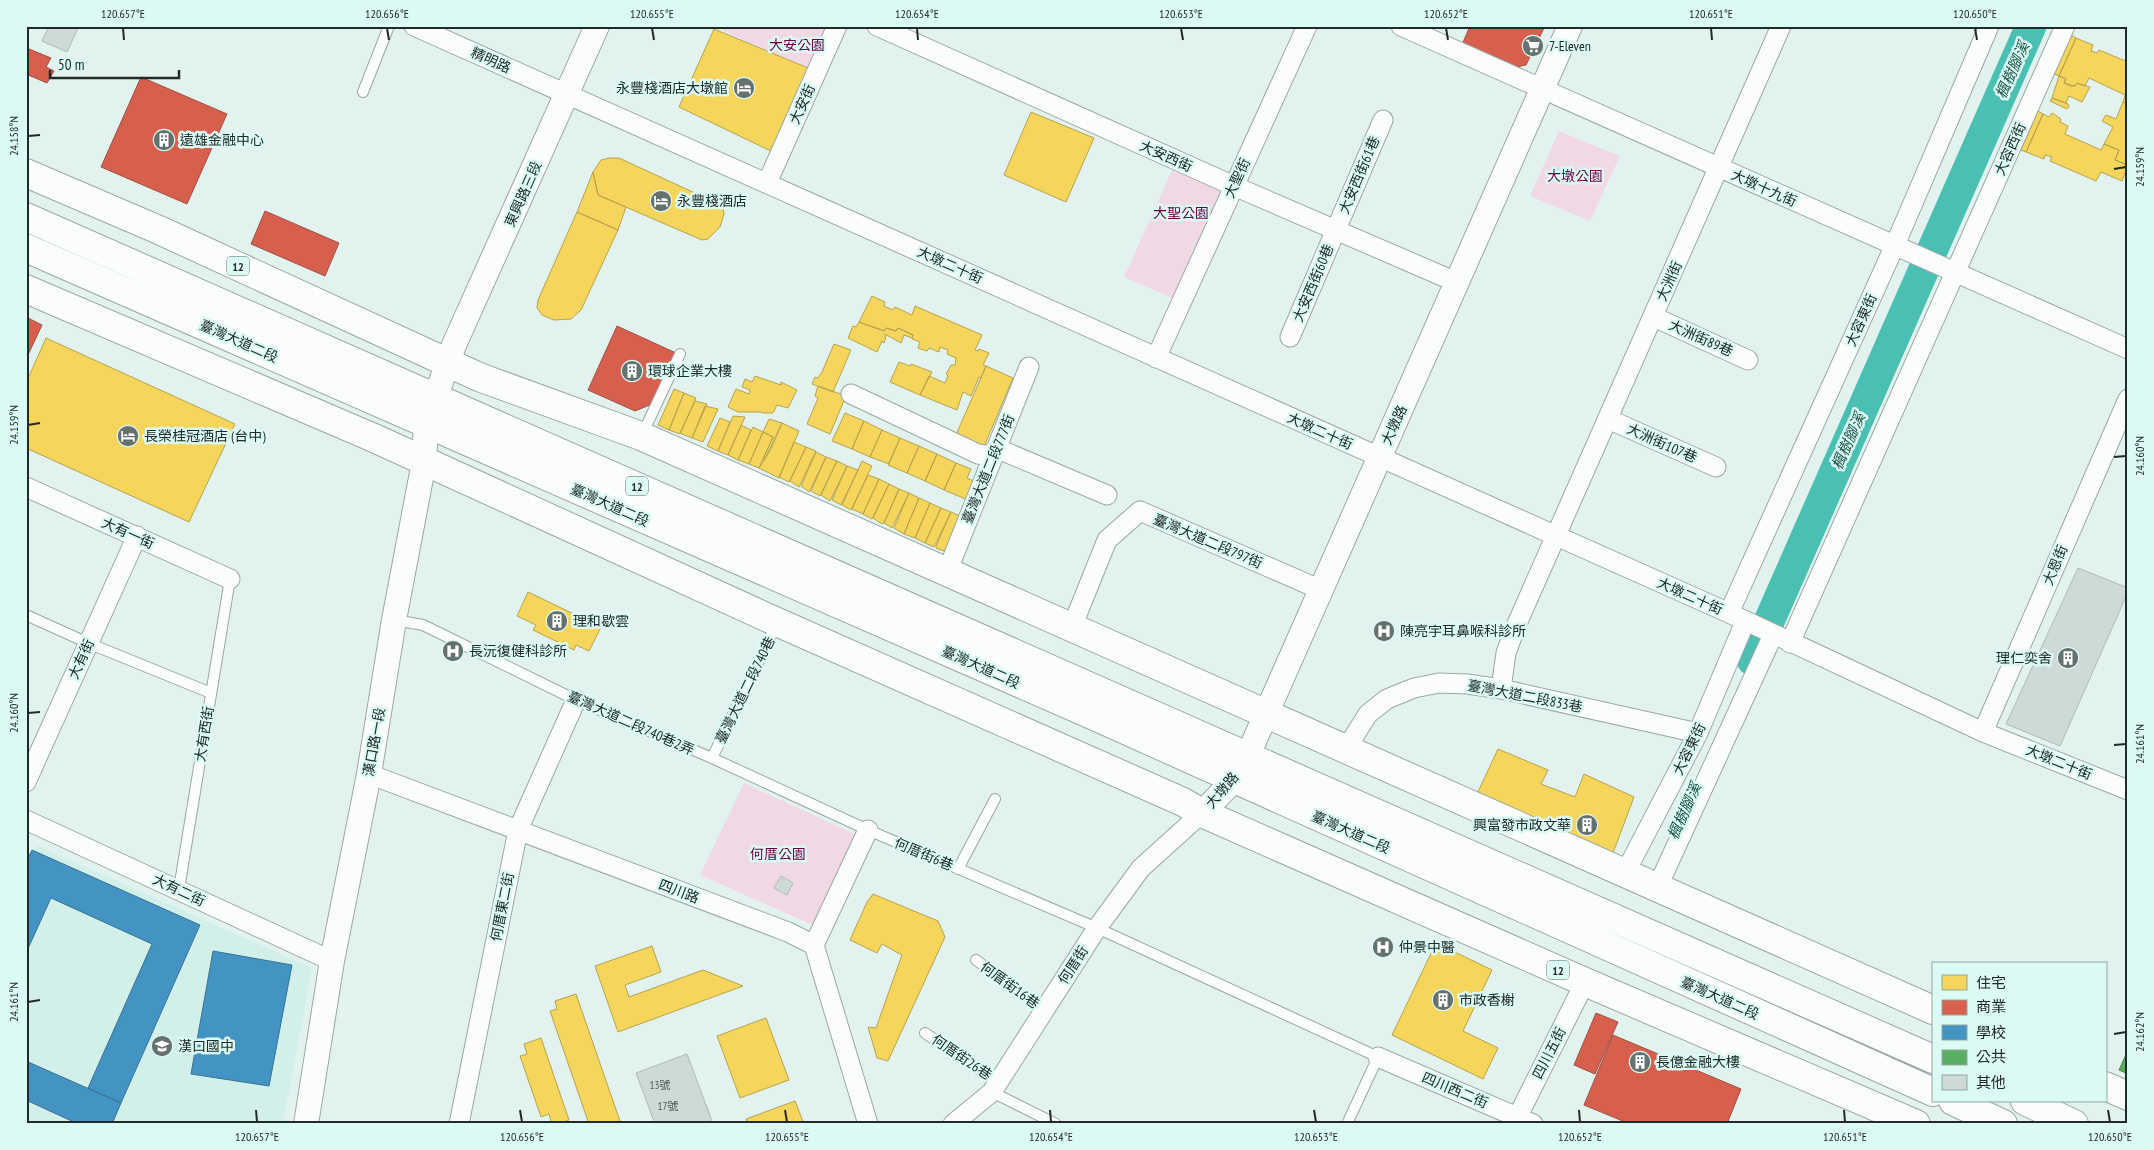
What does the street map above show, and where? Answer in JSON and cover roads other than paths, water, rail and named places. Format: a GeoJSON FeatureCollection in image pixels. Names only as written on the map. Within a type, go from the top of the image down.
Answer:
{"type":"FeatureCollection","features":[{"type":"Feature","properties":{"kind":"main road","name":"12"},"geometry":{"type":"LineString","coordinates":[[26,173],[159,230],[479,377],[641,436],[1932,1010]]}},
{"type":"Feature","properties":{"kind":"main road","name":"臺灣大道二段"},"geometry":{"type":"LineString","coordinates":[[26,217],[1932,1059]]}},
{"type":"Feature","properties":{"kind":"main road","name":"臺灣大道二段"},"geometry":{"type":"LineString","coordinates":[[26,248],[1235,779],[1932,1092]]}},
{"type":"Feature","properties":{"kind":"main road","name":"12"},"geometry":{"type":"LineString","coordinates":[[26,289],[374,438],[777,622],[1183,802],[1202,813],[1585,982],[1916,1124]]}},
{"type":"Feature","properties":{"kind":"main road"},"geometry":{"type":"LineString","coordinates":[[2106,1086],[2128,1096]]}},
{"type":"Feature","properties":{"kind":"main road"},"geometry":{"type":"LineString","coordinates":[[1954,1102],[2003,1124]]}},
{"type":"Feature","properties":{"kind":"main road"},"geometry":{"type":"LineString","coordinates":[[2026,1102],[2074,1124]]}},
{"type":"Feature","properties":{"kind":"street","name":"精明路"},"geometry":{"type":"LineString","coordinates":[[414,26],[568,94]]}},
{"type":"Feature","properties":{"kind":"street","name":"東興路三段"},"geometry":{"type":"LineString","coordinates":[[448,362],[597,26]]}},
{"type":"Feature","properties":{"kind":"street","name":"大安街"},"geometry":{"type":"LineString","coordinates":[[767,183],[836,26]]}},
{"type":"Feature","properties":{"kind":"street","name":"大安西街"},"geometry":{"type":"LineString","coordinates":[[877,26],[1234,186],[1456,282]]}},
{"type":"Feature","properties":{"kind":"street","name":"大聖街"},"geometry":{"type":"LineString","coordinates":[[1156,358],[1307,26]]}},
{"type":"Feature","properties":{"kind":"street","name":"大墩十九街"},"geometry":{"type":"LineString","coordinates":[[1401,26],[2128,349]]}},
{"type":"Feature","properties":{"kind":"street","name":"大墩路"},"geometry":{"type":"LineString","coordinates":[[1202,813],[1235,779],[1248,755],[1570,26]]}},
{"type":"Feature","properties":{"kind":"street","name":"大洲街"},"geometry":{"type":"LineString","coordinates":[[1500,689],[1506,653],[1516,626],[1782,26]]}},
{"type":"Feature","properties":{"kind":"street","name":"大容東街"},"geometry":{"type":"LineString","coordinates":[[1625,873],[1698,732],[1737,617],[1989,26]]}},
{"type":"Feature","properties":{"kind":"street","name":"大容西街"},"geometry":{"type":"LineString","coordinates":[[1955,271],[2065,26]]}},
{"type":"Feature","properties":{"kind":"street","name":"大墩二十街"},"geometry":{"type":"LineString","coordinates":[[568,94],[1737,617],[1983,732],[2128,790]]}},
{"type":"Feature","properties":{"kind":"street","name":"大安西街61巷"},"geometry":{"type":"LineString","coordinates":[[1335,230],[1383,120]]}},
{"type":"Feature","properties":{"kind":"street","name":"大安西街60巷"},"geometry":{"type":"LineString","coordinates":[[1290,337],[1335,230]]}},
{"type":"Feature","properties":{"kind":"street","name":"大容東街"},"geometry":{"type":"LineString","coordinates":[[1658,888],[1782,639],[1955,271]]}},
{"type":"Feature","properties":{"kind":"street","name":"大洲街89巷"},"geometry":{"type":"LineString","coordinates":[[1654,317],[1748,360]]}},
{"type":"Feature","properties":{"kind":"street","name":"漢口路一段"},"geometry":{"type":"LineString","coordinates":[[308,1123],[332,961],[369,774],[394,620],[424,462],[426,424],[448,362]]}},
{"type":"Feature","properties":{"kind":"street","name":"臺灣大道二段777街"},"geometry":{"type":"LineString","coordinates":[[946,572],[1029,367]]}},
{"type":"Feature","properties":{"kind":"street"},"geometry":{"type":"LineString","coordinates":[[850,394],[978,454],[994,452],[1107,495]]}},
{"type":"Feature","properties":{"kind":"street","name":"大恩街"},"geometry":{"type":"LineString","coordinates":[[1983,732],[2128,399]]}},
{"type":"Feature","properties":{"kind":"street","name":"大洲街107巷"},"geometry":{"type":"LineString","coordinates":[[1608,419],[1716,467]]}},
{"type":"Feature","properties":{"kind":"street","name":"大有一街"},"geometry":{"type":"LineString","coordinates":[[26,487],[230,579]]}},
{"type":"Feature","properties":{"kind":"street","name":"臺灣大道二段797街"},"geometry":{"type":"LineString","coordinates":[[1072,628],[1107,540],[1140,512],[1321,590]]}},
{"type":"Feature","properties":{"kind":"street","name":"大有街"},"geometry":{"type":"LineString","coordinates":[[26,782],[136,536]]}},
{"type":"Feature","properties":{"kind":"street","name":"臺灣大道二段833巷"},"geometry":{"type":"LineString","coordinates":[[1346,749],[1368,714],[1387,699],[1414,688],[1440,683],[1466,684],[1500,689],[1698,732]]}},
{"type":"Feature","properties":{"kind":"street","name":"何厝東二街"},"geometry":{"type":"LineString","coordinates":[[459,1124],[518,830],[576,700]]}},
{"type":"Feature","properties":{"kind":"street","name":"四川路"},"geometry":{"type":"LineString","coordinates":[[369,774],[788,932],[814,945]]}},
{"type":"Feature","properties":{"kind":"street","name":"何厝街"},"geometry":{"type":"LineString","coordinates":[[953,1124],[995,1087],[1097,928],[1141,868],[1202,813]]}},
{"type":"Feature","properties":{"kind":"street","name":"大有二街"},"geometry":{"type":"LineString","coordinates":[[26,820],[332,961]]}},
{"type":"Feature","properties":{"kind":"street"},"geometry":{"type":"LineString","coordinates":[[868,830],[814,945],[868,1124]]}},
{"type":"Feature","properties":{"kind":"street","name":"四川五街"},"geometry":{"type":"LineString","coordinates":[[1521,1121],[1585,982]]}},
{"type":"Feature","properties":{"kind":"street","name":"四川西二街"},"geometry":{"type":"LineString","coordinates":[[1378,1056],[1521,1121]]}},
{"type":"Feature","properties":{"kind":"lane"},"geometry":{"type":"LineString","coordinates":[[363,92],[389,26]]}},
{"type":"Feature","properties":{"kind":"lane"},"geometry":{"type":"LineString","coordinates":[[641,436],[680,354]]}},
{"type":"Feature","properties":{"kind":"lane","name":"大有西街"},"geometry":{"type":"LineString","coordinates":[[179,889],[230,579]]}},
{"type":"Feature","properties":{"kind":"lane"},"geometry":{"type":"LineString","coordinates":[[26,615],[88,643],[211,693]]}},
{"type":"Feature","properties":{"kind":"lane","name":"臺灣大道二段740巷2弄"},"geometry":{"type":"LineString","coordinates":[[394,620],[423,625],[576,700],[712,758],[868,830]]}},
{"type":"Feature","properties":{"kind":"lane","name":"臺灣大道二段740巷"},"geometry":{"type":"LineString","coordinates":[[712,758],[777,622]]}},
{"type":"Feature","properties":{"kind":"lane"},"geometry":{"type":"LineString","coordinates":[[958,869],[995,799]]}},
{"type":"Feature","properties":{"kind":"lane","name":"何厝街6巷"},"geometry":{"type":"LineString","coordinates":[[868,830],[1097,928],[1378,1056]]}},
{"type":"Feature","properties":{"kind":"lane","name":"何厝街16巷"},"geometry":{"type":"LineString","coordinates":[[976,960],[1044,1010]]}},
{"type":"Feature","properties":{"kind":"lane","name":"何厝街26巷"},"geometry":{"type":"LineString","coordinates":[[925,1032],[995,1087],[1056,1124]]}},
{"type":"Feature","properties":{"kind":"lane"},"geometry":{"type":"LineString","coordinates":[[1347,1124],[1378,1056]]}},
{"type":"Feature","properties":{"kind":"waterway","name":"楓樹腳溪"},"geometry":{"type":"LineString","coordinates":[[1752,660],[2031,26]]}},
{"type":"Feature","properties":{"kind":"place","name":"7-Eleven"},"geometry":{"type":"Point","coordinates":[1533,46]}},
{"type":"Feature","properties":{"kind":"place","name":"永豐棧酒店大墩館"},"geometry":{"type":"Point","coordinates":[744,88]}},
{"type":"Feature","properties":{"kind":"place","name":"遠雄金融中心"},"geometry":{"type":"Point","coordinates":[164,140]}},
{"type":"Feature","properties":{"kind":"place","name":"永豐棧酒店"},"geometry":{"type":"Point","coordinates":[661,201]}},
{"type":"Feature","properties":{"kind":"place","name":"環球企業大樓"},"geometry":{"type":"Point","coordinates":[632,371]}},
{"type":"Feature","properties":{"kind":"place","name":"長榮桂冠酒店 (台中)"},"geometry":{"type":"Point","coordinates":[128,436]}},
{"type":"Feature","properties":{"kind":"place","name":"理和歇雲"},"geometry":{"type":"Point","coordinates":[557,621]}},
{"type":"Feature","properties":{"kind":"place","name":"陳亮宇耳鼻喉科診所"},"geometry":{"type":"Point","coordinates":[1384,631]}},
{"type":"Feature","properties":{"kind":"place","name":"長沅復健科診所"},"geometry":{"type":"Point","coordinates":[453,651]}},
{"type":"Feature","properties":{"kind":"place","name":"理仁奕舍"},"geometry":{"type":"Point","coordinates":[2068,658]}},
{"type":"Feature","properties":{"kind":"place","name":"興富發市政文華"},"geometry":{"type":"Point","coordinates":[1587,825]}},
{"type":"Feature","properties":{"kind":"place","name":"仲景中醫"},"geometry":{"type":"Point","coordinates":[1383,947]}},
{"type":"Feature","properties":{"kind":"place","name":"市政香榭"},"geometry":{"type":"Point","coordinates":[1443,1000]}},
{"type":"Feature","properties":{"kind":"place","name":"漢口國中"},"geometry":{"type":"Point","coordinates":[162,1046]}},
{"type":"Feature","properties":{"kind":"place","name":"長億金融大樓"},"geometry":{"type":"Point","coordinates":[1640,1062]}},
{"type":"Feature","properties":{"kind":"park label","name":"大安公園"},"geometry":{"type":"Point","coordinates":[797,45]}},
{"type":"Feature","properties":{"kind":"park label","name":"大墩公園"},"geometry":{"type":"Point","coordinates":[1575,176]}},
{"type":"Feature","properties":{"kind":"park label","name":"大聖公園"},"geometry":{"type":"Point","coordinates":[1181,213]}},
{"type":"Feature","properties":{"kind":"park label","name":"何厝公園"},"geometry":{"type":"Point","coordinates":[778,854]}}]}
